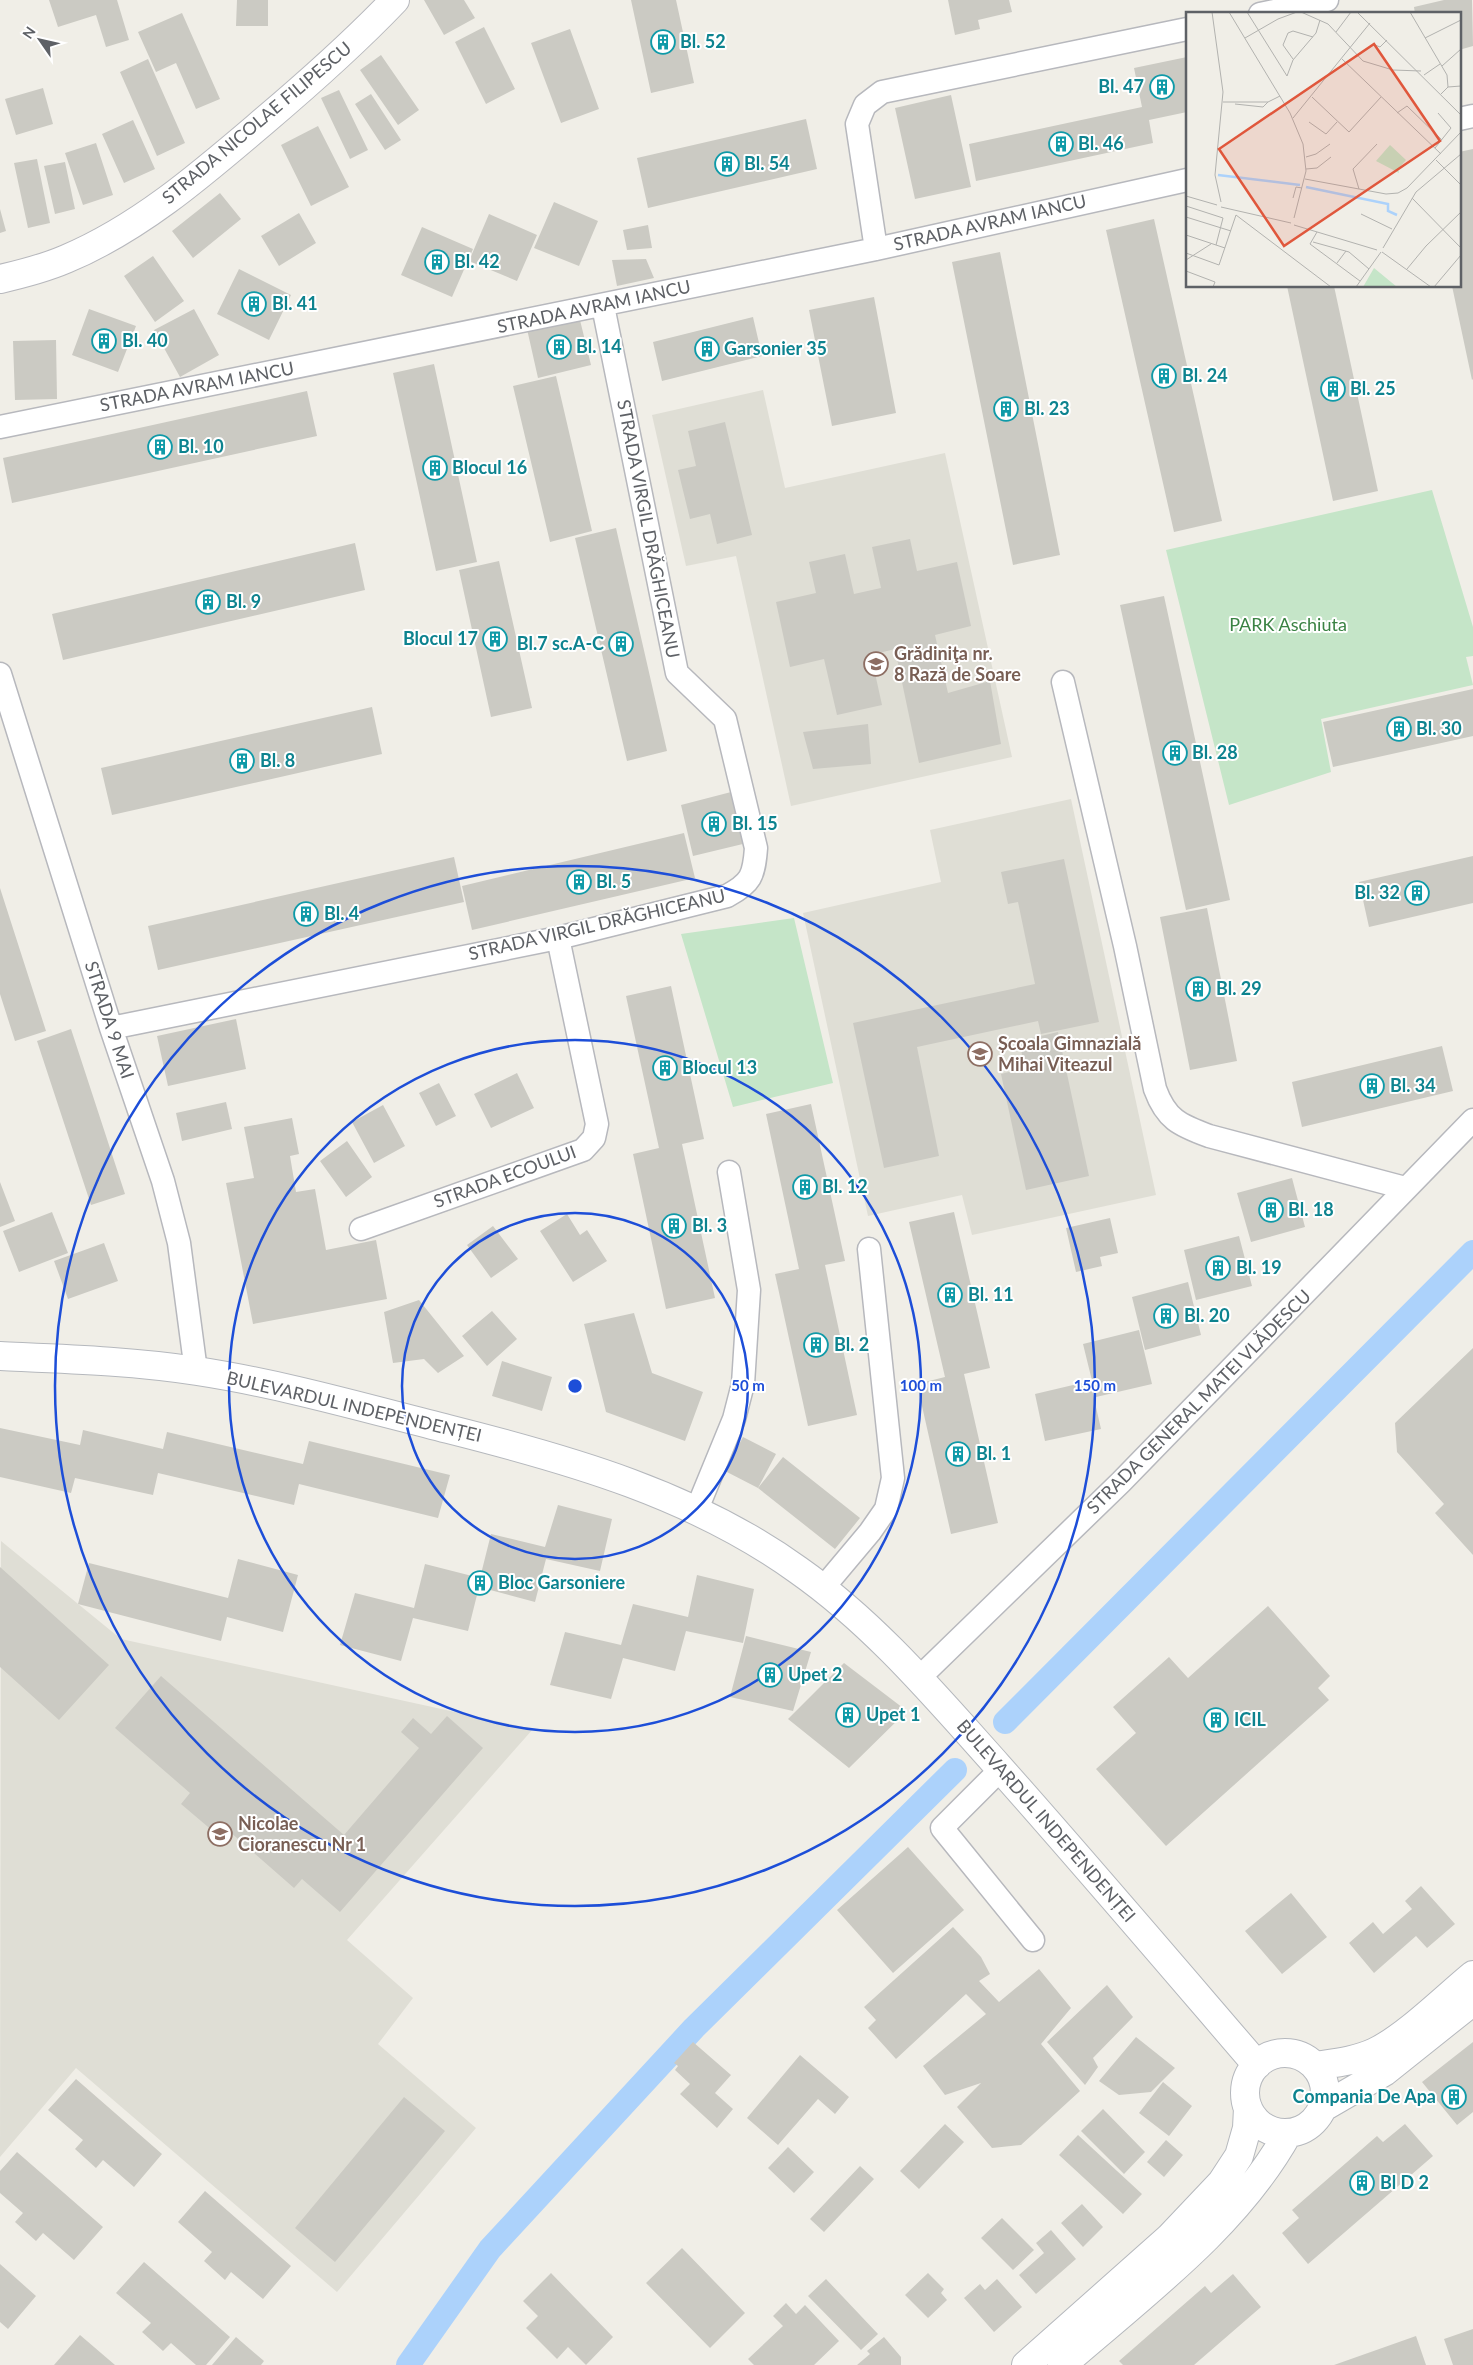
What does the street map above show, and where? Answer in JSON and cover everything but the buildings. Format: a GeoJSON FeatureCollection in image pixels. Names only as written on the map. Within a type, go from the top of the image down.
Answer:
{"type":"FeatureCollection","features":[{"type":"Feature","properties":{"kind":"main road","name":"STRADA NICOLAE FILIPESCU"},"geometry":{"type":"LineString","coordinates":[[0,279],[65,260],[98,244],[159,206],[210,167],[334,61],[396,0]]}},
{"type":"Feature","properties":{"kind":"main road","name":"BULEVARDUL INDEPENDENȚEI"},"geometry":{"type":"LineString","coordinates":[[0,1356],[126,1363],[196,1371],[349,1404],[531,1451],[655,1492],[697,1509],[752,1539],[823,1588],[882,1641],[919,1678],[1001,1769],[1257,2065]]}},
{"type":"Feature","properties":{"kind":"main road"},"geometry":{"type":"LineString","coordinates":[[1315,2066],[1349,2061],[1376,2052],[1392,2042],[1473,1975]]}},
{"type":"Feature","properties":{"kind":"main road"},"geometry":{"type":"LineString","coordinates":[[1248,2108],[1253,2117],[1262,2126],[1273,2131],[1288,2133],[1300,2130],[1310,2124],[1322,2108],[1384,2072],[1473,2001]]}},
{"type":"Feature","properties":{"kind":"main road"},"geometry":{"type":"LineString","coordinates":[[1026,2365],[1170,2238],[1222,2182],[1239,2156],[1247,2128],[1246,2085],[1249,2075],[1257,2065],[1270,2056],[1288,2053],[1303,2057],[1315,2066],[1323,2078],[1326,2090],[1322,2108]]}},
{"type":"Feature","properties":{"kind":"main road"},"geometry":{"type":"LineString","coordinates":[[1062,2365],[1186,2256],[1239,2205],[1265,2171],[1288,2133]]}},
{"type":"Feature","properties":{"kind":"street"},"geometry":{"type":"LineString","coordinates":[[1270,12],[1327,0]]}},
{"type":"Feature","properties":{"kind":"street"},"geometry":{"type":"LineString","coordinates":[[876,249],[857,124],[865,105],[882,92],[1186,29]]}},
{"type":"Feature","properties":{"kind":"street"},"geometry":{"type":"LineString","coordinates":[[1460,120],[1473,116]]}},
{"type":"Feature","properties":{"kind":"street","name":"STRADA AVRAM IANCU"},"geometry":{"type":"LineString","coordinates":[[0,427],[603,306],[876,249],[1186,180]]}},
{"type":"Feature","properties":{"kind":"street","name":"STRADA VIRGIL DRĂGHICEANU"},"geometry":{"type":"LineString","coordinates":[[111,1028],[558,938],[727,896],[745,886],[755,867],[756,848],[725,719],[677,673],[603,306]]}},
{"type":"Feature","properties":{"kind":"street","name":"STRADA 9 MAI"},"geometry":{"type":"LineString","coordinates":[[0,674],[111,1028],[163,1181],[179,1242],[196,1371]]}},
{"type":"Feature","properties":{"kind":"street"},"geometry":{"type":"LineString","coordinates":[[1063,682],[1125,946],[1155,1088],[1161,1106],[1172,1119],[1188,1129],[1405,1188]]}},
{"type":"Feature","properties":{"kind":"street","name":"STRADA ECOULUI"},"geometry":{"type":"LineString","coordinates":[[361,1229],[583,1150],[594,1138],[597,1124],[558,938]]}},
{"type":"Feature","properties":{"kind":"street","name":"STRADA GENERAL MATEI VLĂDESCU"},"geometry":{"type":"LineString","coordinates":[[919,1678],[1121,1482],[1473,1120]]}},
{"type":"Feature","properties":{"kind":"street"},"geometry":{"type":"LineString","coordinates":[[697,1509],[734,1419],[743,1384],[749,1290],[729,1172]]}},
{"type":"Feature","properties":{"kind":"street"},"geometry":{"type":"LineString","coordinates":[[823,1588],[870,1532],[886,1509],[893,1478],[869,1249]]}},
{"type":"Feature","properties":{"kind":"street"},"geometry":{"type":"LineString","coordinates":[[1001,1769],[942,1828],[1033,1940]]}},
{"type":"Feature","properties":{"kind":"shaded area","name":"Grădiniţa nr. 8 Rază de Soare"},"geometry":{"type":"Polygon","coordinates":[[[763,390],[785,488],[945,453],[1012,757],[791,806],[736,556],[686,566],[652,415],[763,390]]]}},
{"type":"Feature","properties":{"kind":"shaded area","name":"Școala Gimnazială Mihai Viteazul"},"geometry":{"type":"Polygon","coordinates":[[[1071,799],[1156,1195],[972,1235],[962,1195],[868,1216],[803,913],[941,882],[930,830],[1071,799]]]}},
{"type":"Feature","properties":{"kind":"shaded area","name":"Nicolae Cioranescu Nr 1"},"geometry":{"type":"Polygon","coordinates":[[[1,1541],[121,1639],[533,1729],[347,1940],[413,1998],[378,2044],[476,2128],[337,2292],[76,2068],[0,2157],[1,1541]]]}},
{"type":"Feature","properties":{"kind":"green space","name":"PARK Aschiuta"},"geometry":{"type":"Polygon","coordinates":[[[1432,490],[1473,627],[1473,656],[1466,657],[1473,685],[1321,719],[1331,772],[1229,805],[1166,550],[1432,490]]]}},
{"type":"Feature","properties":{"kind":"green space"},"geometry":{"type":"Polygon","coordinates":[[[794,918],[833,1083],[733,1107],[681,934],[794,918]]]}},
{"type":"Feature","properties":{"kind":"waterway"},"geometry":{"type":"LineString","coordinates":[[1005,1722],[1473,1252]]}},
{"type":"Feature","properties":{"kind":"waterway"},"geometry":{"type":"LineString","coordinates":[[408,2365],[490,2249],[694,2028],[955,1770]]}},
{"type":"Feature","properties":{"kind":"place","name":"Bl. 52"},"geometry":{"type":"Point","coordinates":[663,42]}},
{"type":"Feature","properties":{"kind":"place","name":"Bl. 47"},"geometry":{"type":"Point","coordinates":[1162,87]}},
{"type":"Feature","properties":{"kind":"place","name":"Bl. 46"},"geometry":{"type":"Point","coordinates":[1061,144]}},
{"type":"Feature","properties":{"kind":"place","name":"Bl. 54"},"geometry":{"type":"Point","coordinates":[727,164]}},
{"type":"Feature","properties":{"kind":"place","name":"Bl. 42"},"geometry":{"type":"Point","coordinates":[437,262]}},
{"type":"Feature","properties":{"kind":"place","name":"Bl. 41"},"geometry":{"type":"Point","coordinates":[254,304]}},
{"type":"Feature","properties":{"kind":"place","name":"Bl. 40"},"geometry":{"type":"Point","coordinates":[104,341]}},
{"type":"Feature","properties":{"kind":"place","name":"Bl. 14"},"geometry":{"type":"Point","coordinates":[559,347]}},
{"type":"Feature","properties":{"kind":"place","name":"Garsonier 35"},"geometry":{"type":"Point","coordinates":[707,349]}},
{"type":"Feature","properties":{"kind":"place","name":"Bl. 24"},"geometry":{"type":"Point","coordinates":[1164,376]}},
{"type":"Feature","properties":{"kind":"place","name":"Bl. 25"},"geometry":{"type":"Point","coordinates":[1333,389]}},
{"type":"Feature","properties":{"kind":"place","name":"Bl. 23"},"geometry":{"type":"Point","coordinates":[1006,409]}},
{"type":"Feature","properties":{"kind":"place","name":"Bl. 10"},"geometry":{"type":"Point","coordinates":[160,447]}},
{"type":"Feature","properties":{"kind":"place","name":"Blocul 16"},"geometry":{"type":"Point","coordinates":[435,468]}},
{"type":"Feature","properties":{"kind":"place","name":"Bl. 9"},"geometry":{"type":"Point","coordinates":[208,602]}},
{"type":"Feature","properties":{"kind":"place","name":"Blocul 17"},"geometry":{"type":"Point","coordinates":[495,639]}},
{"type":"Feature","properties":{"kind":"place","name":"Bl.7 sc.A-C"},"geometry":{"type":"Point","coordinates":[621,644]}},
{"type":"Feature","properties":{"kind":"place","name":"Grădiniţa nr. 8 Rază de Soare"},"geometry":{"type":"Point","coordinates":[876,664]}},
{"type":"Feature","properties":{"kind":"place","name":"Bl. 30"},"geometry":{"type":"Point","coordinates":[1399,729]}},
{"type":"Feature","properties":{"kind":"place","name":"Bl. 28"},"geometry":{"type":"Point","coordinates":[1175,753]}},
{"type":"Feature","properties":{"kind":"place","name":"Bl. 8"},"geometry":{"type":"Point","coordinates":[242,761]}},
{"type":"Feature","properties":{"kind":"place","name":"Bl. 15"},"geometry":{"type":"Point","coordinates":[714,824]}},
{"type":"Feature","properties":{"kind":"place","name":"Bl. 5"},"geometry":{"type":"Point","coordinates":[579,882]}},
{"type":"Feature","properties":{"kind":"place","name":"Bl. 32"},"geometry":{"type":"Point","coordinates":[1417,893]}},
{"type":"Feature","properties":{"kind":"place","name":"Bl. 4"},"geometry":{"type":"Point","coordinates":[306,914]}},
{"type":"Feature","properties":{"kind":"place","name":"Bl. 29"},"geometry":{"type":"Point","coordinates":[1198,989]}},
{"type":"Feature","properties":{"kind":"place","name":"Școala Gimnazială Mihai Viteazul"},"geometry":{"type":"Point","coordinates":[980,1054]}},
{"type":"Feature","properties":{"kind":"place","name":"Blocul 13"},"geometry":{"type":"Point","coordinates":[665,1068]}},
{"type":"Feature","properties":{"kind":"place","name":"Bl. 34"},"geometry":{"type":"Point","coordinates":[1372,1086]}},
{"type":"Feature","properties":{"kind":"place","name":"Bl. 12"},"geometry":{"type":"Point","coordinates":[805,1187]}},
{"type":"Feature","properties":{"kind":"place","name":"Bl. 18"},"geometry":{"type":"Point","coordinates":[1271,1210]}},
{"type":"Feature","properties":{"kind":"place","name":"Bl. 3"},"geometry":{"type":"Point","coordinates":[674,1226]}},
{"type":"Feature","properties":{"kind":"place","name":"Bl. 19"},"geometry":{"type":"Point","coordinates":[1218,1268]}},
{"type":"Feature","properties":{"kind":"place","name":"Bl. 11"},"geometry":{"type":"Point","coordinates":[950,1295]}},
{"type":"Feature","properties":{"kind":"place","name":"Bl. 20"},"geometry":{"type":"Point","coordinates":[1166,1316]}},
{"type":"Feature","properties":{"kind":"place","name":"Bl. 2"},"geometry":{"type":"Point","coordinates":[816,1345]}},
{"type":"Feature","properties":{"kind":"place","name":"Bl. 1"},"geometry":{"type":"Point","coordinates":[958,1454]}},
{"type":"Feature","properties":{"kind":"place","name":"Bloc Garsoniere"},"geometry":{"type":"Point","coordinates":[480,1583]}},
{"type":"Feature","properties":{"kind":"place","name":"Upet 2"},"geometry":{"type":"Point","coordinates":[770,1675]}},
{"type":"Feature","properties":{"kind":"place","name":"Upet 1"},"geometry":{"type":"Point","coordinates":[848,1715]}},
{"type":"Feature","properties":{"kind":"place","name":"ICIL"},"geometry":{"type":"Point","coordinates":[1216,1720]}},
{"type":"Feature","properties":{"kind":"place","name":"Nicolae Cioranescu Nr 1"},"geometry":{"type":"Point","coordinates":[220,1834]}},
{"type":"Feature","properties":{"kind":"place","name":"Compania De Apa"},"geometry":{"type":"Point","coordinates":[1454,2097]}},
{"type":"Feature","properties":{"kind":"place","name":"Bl D 2"},"geometry":{"type":"Point","coordinates":[1362,2183]}}]}
